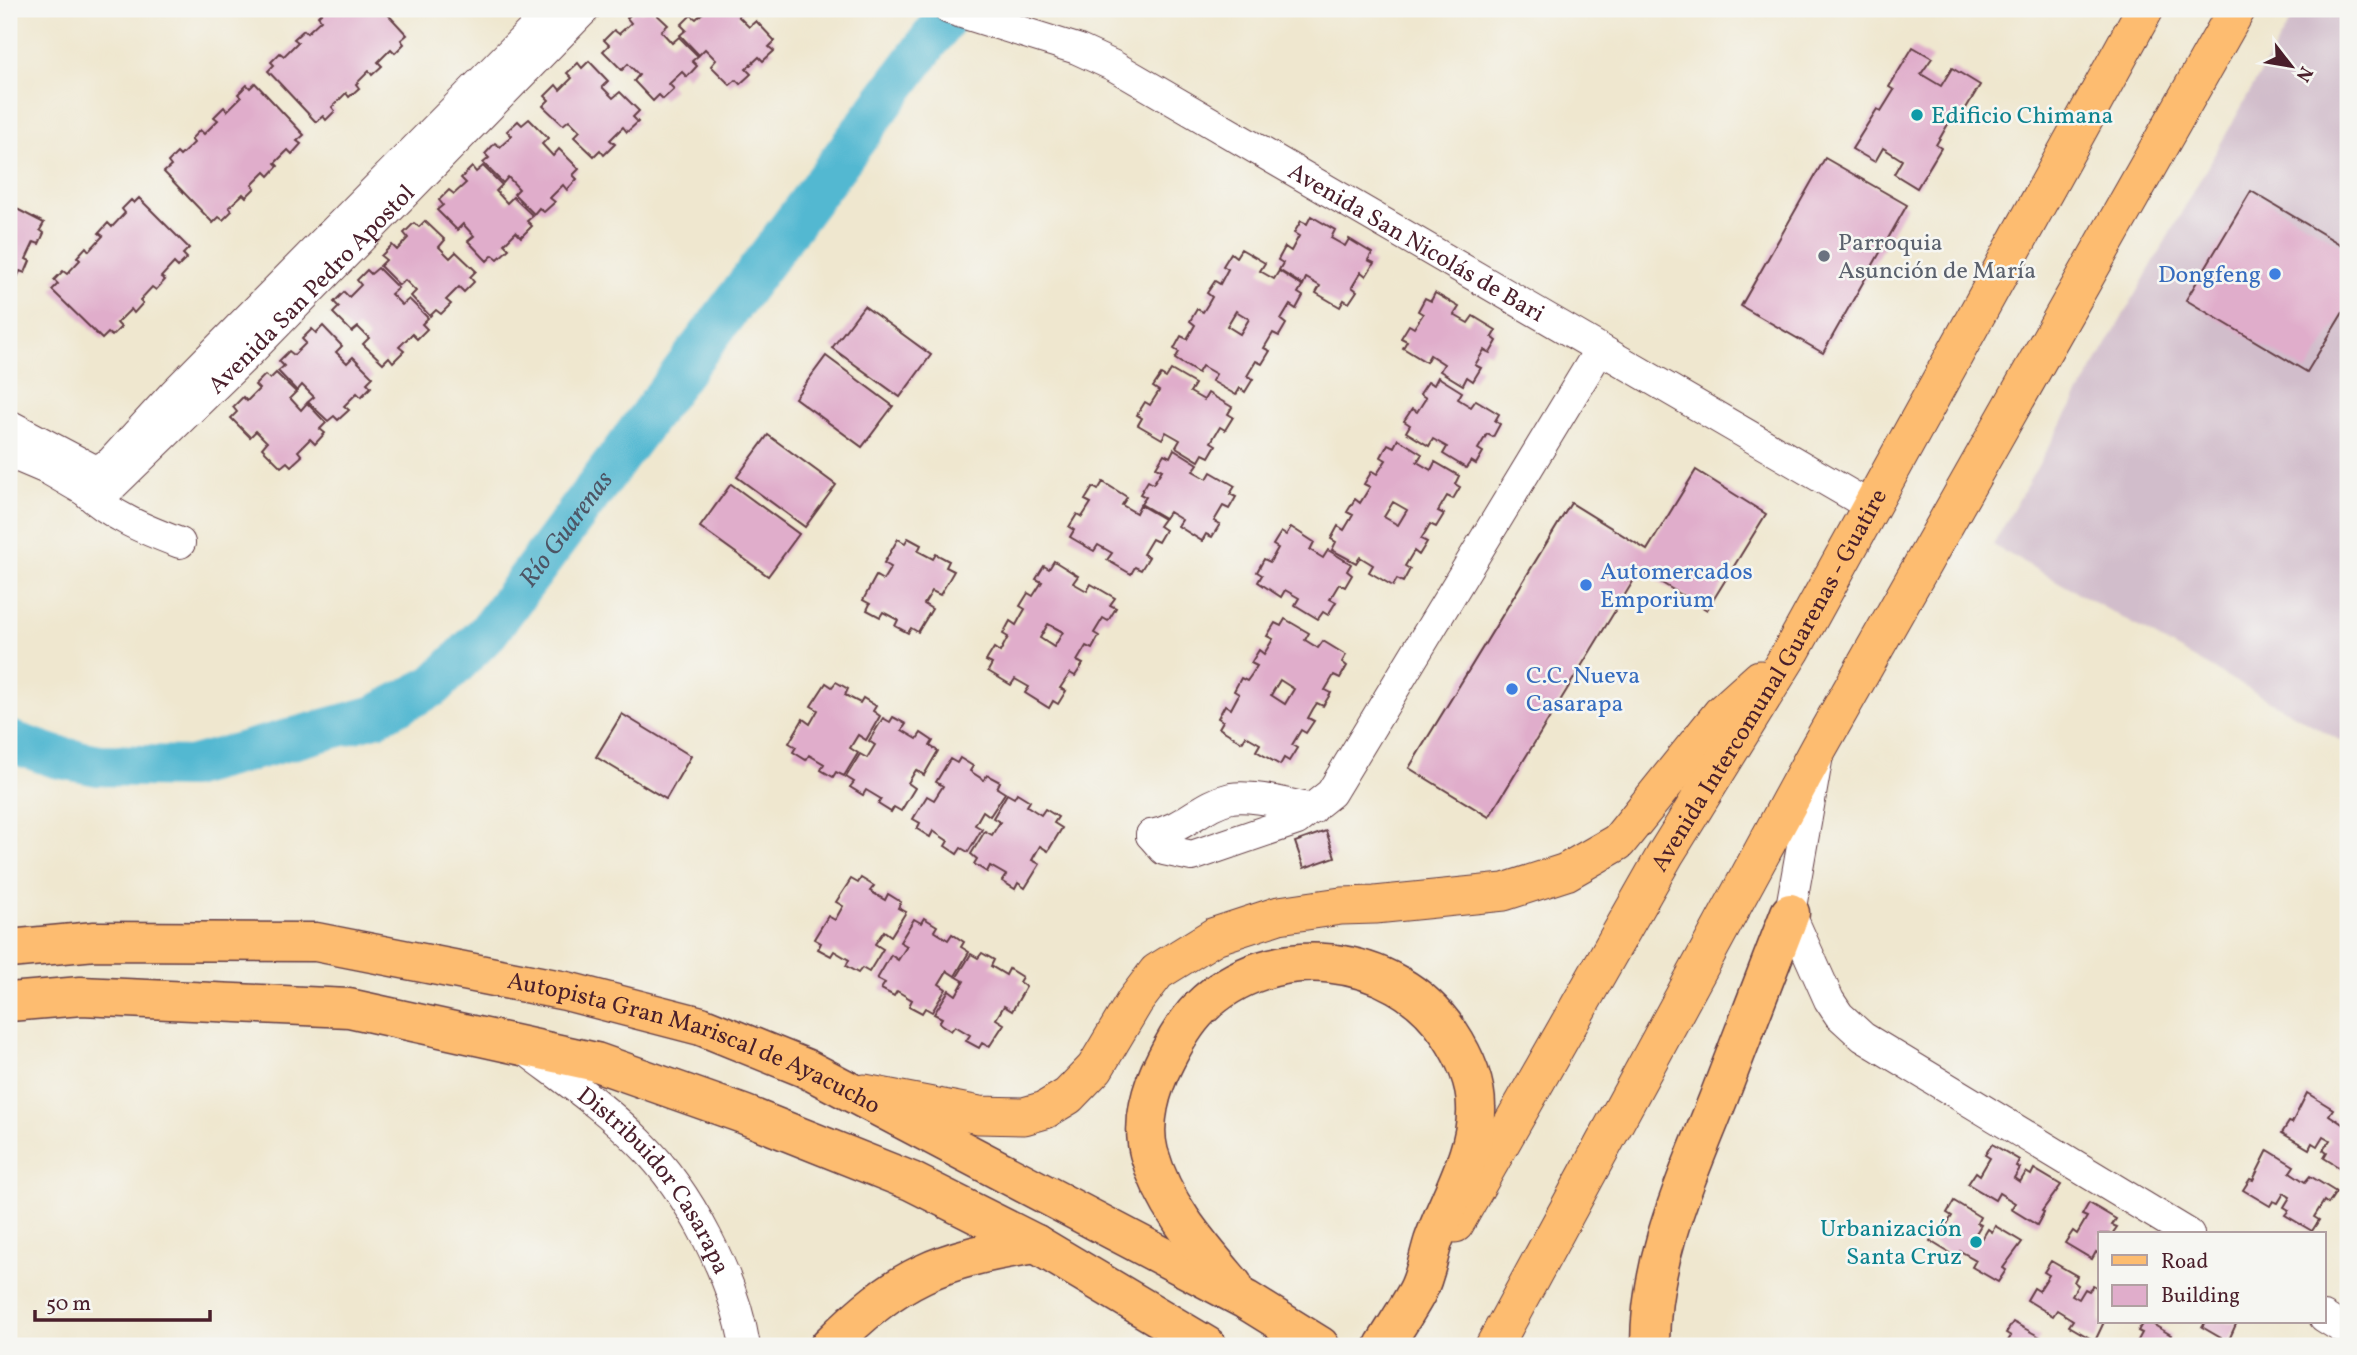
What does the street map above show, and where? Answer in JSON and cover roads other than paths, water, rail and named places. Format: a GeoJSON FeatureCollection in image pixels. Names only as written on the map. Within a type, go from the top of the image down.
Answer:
{"type":"FeatureCollection","features":[{"type":"Feature","properties":{"kind":"highway"},"geometry":{"type":"LineString","coordinates":[[1650,1346],[1650,1305],[1663,1242],[1683,1182],[1790,913]]}},
{"type":"Feature","properties":{"kind":"highway","name":"Autopista Gran Mariscal de Ayacucho"},"geometry":{"type":"LineString","coordinates":[[9,949],[95,941],[316,942],[566,991],[701,1026],[806,1068],[1246,1300],[1318,1345]]}},
{"type":"Feature","properties":{"kind":"highway"},"geometry":{"type":"LineString","coordinates":[[1246,1300],[1185,1228],[1166,1196],[1149,1152],[1146,1131],[1149,1105],[1158,1074],[1173,1045],[1200,1008],[1245,977],[1301,961],[1363,969],[1418,998],[1439,1018],[1456,1043],[1471,1075],[1476,1107],[1471,1143],[1418,1289]]}},
{"type":"Feature","properties":{"kind":"highway","name":"Autopista Gran Mariscal de Ayacucho"},"geometry":{"type":"LineString","coordinates":[[9,1002],[81,996],[349,1008],[596,1062],[743,1114],[911,1181],[1035,1244],[1207,1346]]}},
{"type":"Feature","properties":{"kind":"highway"},"geometry":{"type":"LineString","coordinates":[[830,1346],[860,1314],[898,1286],[936,1266],[985,1252],[1035,1244]]}},
{"type":"Feature","properties":{"kind":"highway","name":"Avenida Intercomunal Guarenas - Guatire"},"geometry":{"type":"LineString","coordinates":[[1384,1346],[1418,1289]]}},
{"type":"Feature","properties":{"kind":"main road","name":"Avenida Intercomunal Guarenas - Guatire"},"geometry":{"type":"LineString","coordinates":[[1418,1289],[1665,855],[1792,650],[2145,9]]}},
{"type":"Feature","properties":{"kind":"main road"},"geometry":{"type":"LineString","coordinates":[[1494,1346],[1819,747],[2237,9]]}},
{"type":"Feature","properties":{"kind":"main road"},"geometry":{"type":"LineString","coordinates":[[845,1089],[979,1115],[1024,1116],[1034,1113],[1068,1096],[1094,1068],[1135,1001],[1157,972],[1215,936],[1279,915],[1341,905],[1375,905],[1504,892],[1566,872],[1618,842],[1721,714],[1792,650]]}},
{"type":"Feature","properties":{"kind":"street","name":"Avenida San Pedro Apostol"},"geometry":{"type":"LineString","coordinates":[[85,491],[108,490],[118,467],[173,394],[553,9]]}},
{"type":"Feature","properties":{"kind":"street","name":"Avenida San Pedro Apostol"},"geometry":{"type":"LineString","coordinates":[[118,467],[250,352],[585,9]]}},
{"type":"Feature","properties":{"kind":"street","name":"Avenida San Nicolás de Bari"},"geometry":{"type":"LineString","coordinates":[[949,9],[1077,49],[1114,66],[1870,506]]}},
{"type":"Feature","properties":{"kind":"street"},"geometry":{"type":"LineString","coordinates":[[1313,809],[1331,793],[1600,349]]}},
{"type":"Feature","properties":{"kind":"street"},"geometry":{"type":"LineString","coordinates":[[9,425],[96,471],[118,467]]}},
{"type":"Feature","properties":{"kind":"street"},"geometry":{"type":"LineString","coordinates":[[9,453],[49,470],[85,491],[98,504],[138,526],[180,543]]}},
{"type":"Feature","properties":{"kind":"street"},"geometry":{"type":"LineString","coordinates":[[1819,747],[1790,913],[1829,1000],[1850,1027],[2186,1232]]}},
{"type":"Feature","properties":{"kind":"street","name":"Distribuidor Casarapa"},"geometry":{"type":"LineString","coordinates":[[520,1045],[642,1144],[671,1182],[693,1213],[726,1283],[745,1346]]}},
{"type":"Feature","properties":{"kind":"street"},"geometry":{"type":"LineString","coordinates":[[2326,1318],[2348,1332]]}},
{"type":"Feature","properties":{"kind":"waterway","name":"Río Guarenas"},"geometry":{"type":"LineString","coordinates":[[9,741],[56,757],[99,765],[190,767],[375,716],[435,685],[488,632],[953,9]]}},
{"type":"Feature","properties":{"kind":"place","name":"Edificio Chimana"},"geometry":{"type":"Point","coordinates":[1917,115]}},
{"type":"Feature","properties":{"kind":"place","name":"Parroquia Asunción de María"},"geometry":{"type":"Point","coordinates":[1824,256]}},
{"type":"Feature","properties":{"kind":"place","name":"Dongfeng"},"geometry":{"type":"Point","coordinates":[2275,274]}},
{"type":"Feature","properties":{"kind":"place","name":"Automercados Emporium"},"geometry":{"type":"Point","coordinates":[1586,585]}},
{"type":"Feature","properties":{"kind":"place","name":"C.C. Nueva Casarapa"},"geometry":{"type":"Point","coordinates":[1512,689]}},
{"type":"Feature","properties":{"kind":"place","name":"Urbanización Santa Cruz"},"geometry":{"type":"Point","coordinates":[1976,1242]}}]}
